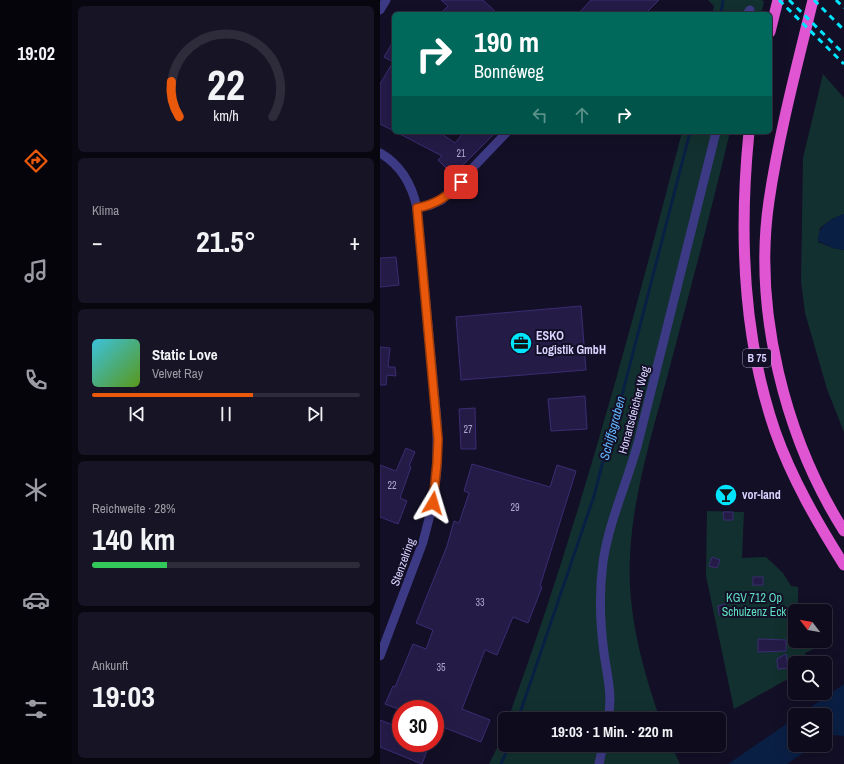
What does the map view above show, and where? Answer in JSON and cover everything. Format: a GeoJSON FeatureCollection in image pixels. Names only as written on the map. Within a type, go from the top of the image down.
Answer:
{"type":"FeatureCollection","features":[{"type":"Feature","properties":{"kind":"highway"},"geometry":{"type":"LineString","coordinates":[[772,24],[778,0]]}},
{"type":"Feature","properties":{"kind":"highway","name":"B 75"},"geometry":{"type":"LineString","coordinates":[[813,0],[784,119],[769,202],[765,246],[769,320],[784,394],[795,429],[822,494],[844,531]]}},
{"type":"Feature","properties":{"kind":"highway","name":"B 75"},"geometry":{"type":"LineString","coordinates":[[749,134],[744,181],[743,241],[746,287],[762,386],[776,431],[795,478],[812,514],[844,565]]}},
{"type":"Feature","properties":{"kind":"street"},"geometry":{"type":"LineString","coordinates":[[380,10],[386,0]]}},
{"type":"Feature","properties":{"kind":"street"},"geometry":{"type":"LineString","coordinates":[[417,208],[435,203],[447,196],[504,134]]}},
{"type":"Feature","properties":{"kind":"street","name":"Honartsdeicher Weg"},"geometry":{"type":"LineString","coordinates":[[608,712],[610,691],[604,655],[600,612],[603,563],[610,530],[636,448],[657,370],[716,134]]}},
{"type":"Feature","properties":{"kind":"street","name":"Stenzelring"},"geometry":{"type":"LineString","coordinates":[[380,153],[397,166],[403,174],[412,191],[417,208],[437,421],[437,468],[433,503],[423,542],[380,656]]}},
{"type":"Feature","properties":{"kind":"street"},"geometry":{"type":"LineString","coordinates":[[599,764],[602,752]]}},
{"type":"Feature","properties":{"kind":"green space"},"geometry":{"type":"Polygon","coordinates":[[[708,0],[762,0],[764,2],[762,12],[712,12],[714,6],[708,0]]]}},
{"type":"Feature","properties":{"kind":"green space"},"geometry":{"type":"Polygon","coordinates":[[[823,74],[844,98],[844,214],[832,219],[820,228],[818,242],[833,248],[844,250],[844,432],[827,389],[805,313],[801,281],[803,158],[823,74]]]}},
{"type":"Feature","properties":{"kind":"green space"},"geometry":{"type":"Polygon","coordinates":[[[681,134],[729,134],[650,439],[639,486],[632,532],[630,577],[633,618],[647,679],[658,712],[510,712],[558,574],[623,354],[681,134]]]}},
{"type":"Feature","properties":{"kind":"green space","name":"KGV 712 Op Schulzenz Eck"},"geometry":{"type":"Polygon","coordinates":[[[707,511],[744,512],[742,558],[766,557],[783,573],[791,586],[798,587],[798,604],[788,604],[788,648],[816,648],[805,653],[806,656],[788,656],[788,679],[734,709],[706,576],[707,511]]]}},
{"type":"Feature","properties":{"kind":"green space"},"geometry":{"type":"Polygon","coordinates":[[[498,745],[498,752],[674,752],[680,764],[489,764],[498,745]]]}},
{"type":"Feature","properties":{"kind":"water"},"geometry":{"type":"Polygon","coordinates":[[[844,214],[844,250],[833,248],[818,241],[818,236],[822,227],[834,218],[844,214]]]}},
{"type":"Feature","properties":{"kind":"water"},"geometry":{"type":"Polygon","coordinates":[[[844,684],[844,736],[832,736],[832,708],[809,708],[821,700],[832,700],[832,692],[844,684]]]}},
{"type":"Feature","properties":{"kind":"water"},"geometry":{"type":"Polygon","coordinates":[[[788,723],[788,752],[805,752],[787,764],[728,764],[788,723]]]}},
{"type":"Feature","properties":{"kind":"building"},"geometry":{"type":"Polygon","coordinates":[[[441,0],[483,0],[496,12],[442,12],[448,6],[441,0]]]}},
{"type":"Feature","properties":{"kind":"building"},"geometry":{"type":"Polygon","coordinates":[[[591,0],[659,0],[647,12],[580,12],[591,0]]]}},
{"type":"Feature","properties":{"kind":"building"},"geometry":{"type":"Polygon","coordinates":[[[392,43],[392,61],[384,57],[392,43]]]}},
{"type":"Feature","properties":{"kind":"building"},"geometry":{"type":"Polygon","coordinates":[[[392,64],[392,130],[380,124],[380,84],[392,64]]]}},
{"type":"Feature","properties":{"kind":"building"},"geometry":{"type":"Polygon","coordinates":[[[400,134],[442,134],[455,143],[462,134],[494,134],[453,175],[438,160],[442,156],[400,134]]]}},
{"type":"Feature","properties":{"kind":"building"},"geometry":{"type":"Polygon","coordinates":[[[396,257],[399,285],[380,287],[380,258],[396,257]]]}},
{"type":"Feature","properties":{"kind":"building","name":"ESKO Logistik GmbH"},"geometry":{"type":"Polygon","coordinates":[[[581,306],[586,370],[461,380],[456,317],[581,306]]]}},
{"type":"Feature","properties":{"kind":"building"},"geometry":{"type":"Polygon","coordinates":[[[380,347],[390,348],[388,367],[395,367],[396,376],[387,375],[386,385],[380,385],[380,347]]]}},
{"type":"Feature","properties":{"kind":"building"},"geometry":{"type":"Polygon","coordinates":[[[585,396],[587,429],[551,431],[548,399],[585,396]]]}},
{"type":"Feature","properties":{"kind":"building"},"geometry":{"type":"Polygon","coordinates":[[[475,408],[476,449],[461,449],[459,409],[475,408]]]}},
{"type":"Feature","properties":{"kind":"building"},"geometry":{"type":"Polygon","coordinates":[[[406,448],[415,452],[409,466],[411,467],[400,498],[407,501],[398,524],[380,517],[380,465],[396,471],[406,448]]]}},
{"type":"Feature","properties":{"kind":"building"},"geometry":{"type":"Polygon","coordinates":[[[472,464],[550,487],[557,465],[576,471],[540,586],[542,587],[528,623],[513,617],[497,655],[485,650],[462,709],[490,720],[481,742],[444,728],[444,700],[392,700],[392,707],[385,704],[393,686],[395,687],[413,644],[426,649],[433,630],[416,623],[447,546],[454,521],[459,523],[469,493],[464,491],[472,464]]]}},
{"type":"Feature","properties":{"kind":"building"},"geometry":{"type":"Polygon","coordinates":[[[723,512],[733,512],[733,520],[724,520],[723,512]]]}},
{"type":"Feature","properties":{"kind":"building"},"geometry":{"type":"Polygon","coordinates":[[[712,557],[720,560],[717,568],[709,566],[712,557]]]}},
{"type":"Feature","properties":{"kind":"building"},"geometry":{"type":"Polygon","coordinates":[[[753,577],[763,577],[763,585],[753,585],[753,577]]]}},
{"type":"Feature","properties":{"kind":"building"},"geometry":{"type":"Polygon","coordinates":[[[725,604],[727,613],[719,615],[718,606],[725,604]]]}},
{"type":"Feature","properties":{"kind":"building"},"geometry":{"type":"Polygon","coordinates":[[[758,639],[786,640],[786,651],[758,652],[758,639]]]}},
{"type":"Feature","properties":{"kind":"building"},"geometry":{"type":"Polygon","coordinates":[[[786,654],[788,668],[778,669],[777,659],[786,654]]]}},
{"type":"Feature","properties":{"kind":"building"},"geometry":{"type":"Polygon","coordinates":[[[380,720],[392,725],[392,752],[380,747],[380,720]]]}},
{"type":"Feature","properties":{"kind":"building"},"geometry":{"type":"Polygon","coordinates":[[[392,752],[427,752],[422,764],[392,752]]]}},
{"type":"Feature","properties":{"kind":"waterway","name":"Schiffsgraben"},"geometry":{"type":"LineString","coordinates":[[721,12],[723,0]]}},
{"type":"Feature","properties":{"kind":"waterway","name":"Schiffsgraben"},"geometry":{"type":"LineString","coordinates":[[520,712],[594,496],[609,438],[619,407],[689,134]]}},
{"type":"Feature","properties":{"kind":"waterway","name":"Schiffsgraben"},"geometry":{"type":"LineString","coordinates":[[501,764],[506,752]]}},
{"type":"Feature","properties":{"kind":"railway"},"geometry":{"type":"LineString","coordinates":[[779,0],[844,64]]}},
{"type":"Feature","properties":{"kind":"railway"},"geometry":{"type":"LineString","coordinates":[[789,0],[844,54]]}},
{"type":"Feature","properties":{"kind":"railway"},"geometry":{"type":"LineString","coordinates":[[814,0],[844,30]]}},
{"type":"Feature","properties":{"kind":"railway"},"geometry":{"type":"LineString","coordinates":[[836,0],[844,8]]}},
{"type":"Feature","properties":{"kind":"place","name":"ESKO Logistik GmbH"},"geometry":{"type":"Point","coordinates":[521,343]}},
{"type":"Feature","properties":{"kind":"place","name":"vor-land"},"geometry":{"type":"Point","coordinates":[726,495]}},
{"type":"Feature","properties":{"kind":"route"},"geometry":{"type":"LineString","coordinates":[[433,503],[438,439],[417,208],[442,200],[461,182]]}}]}
